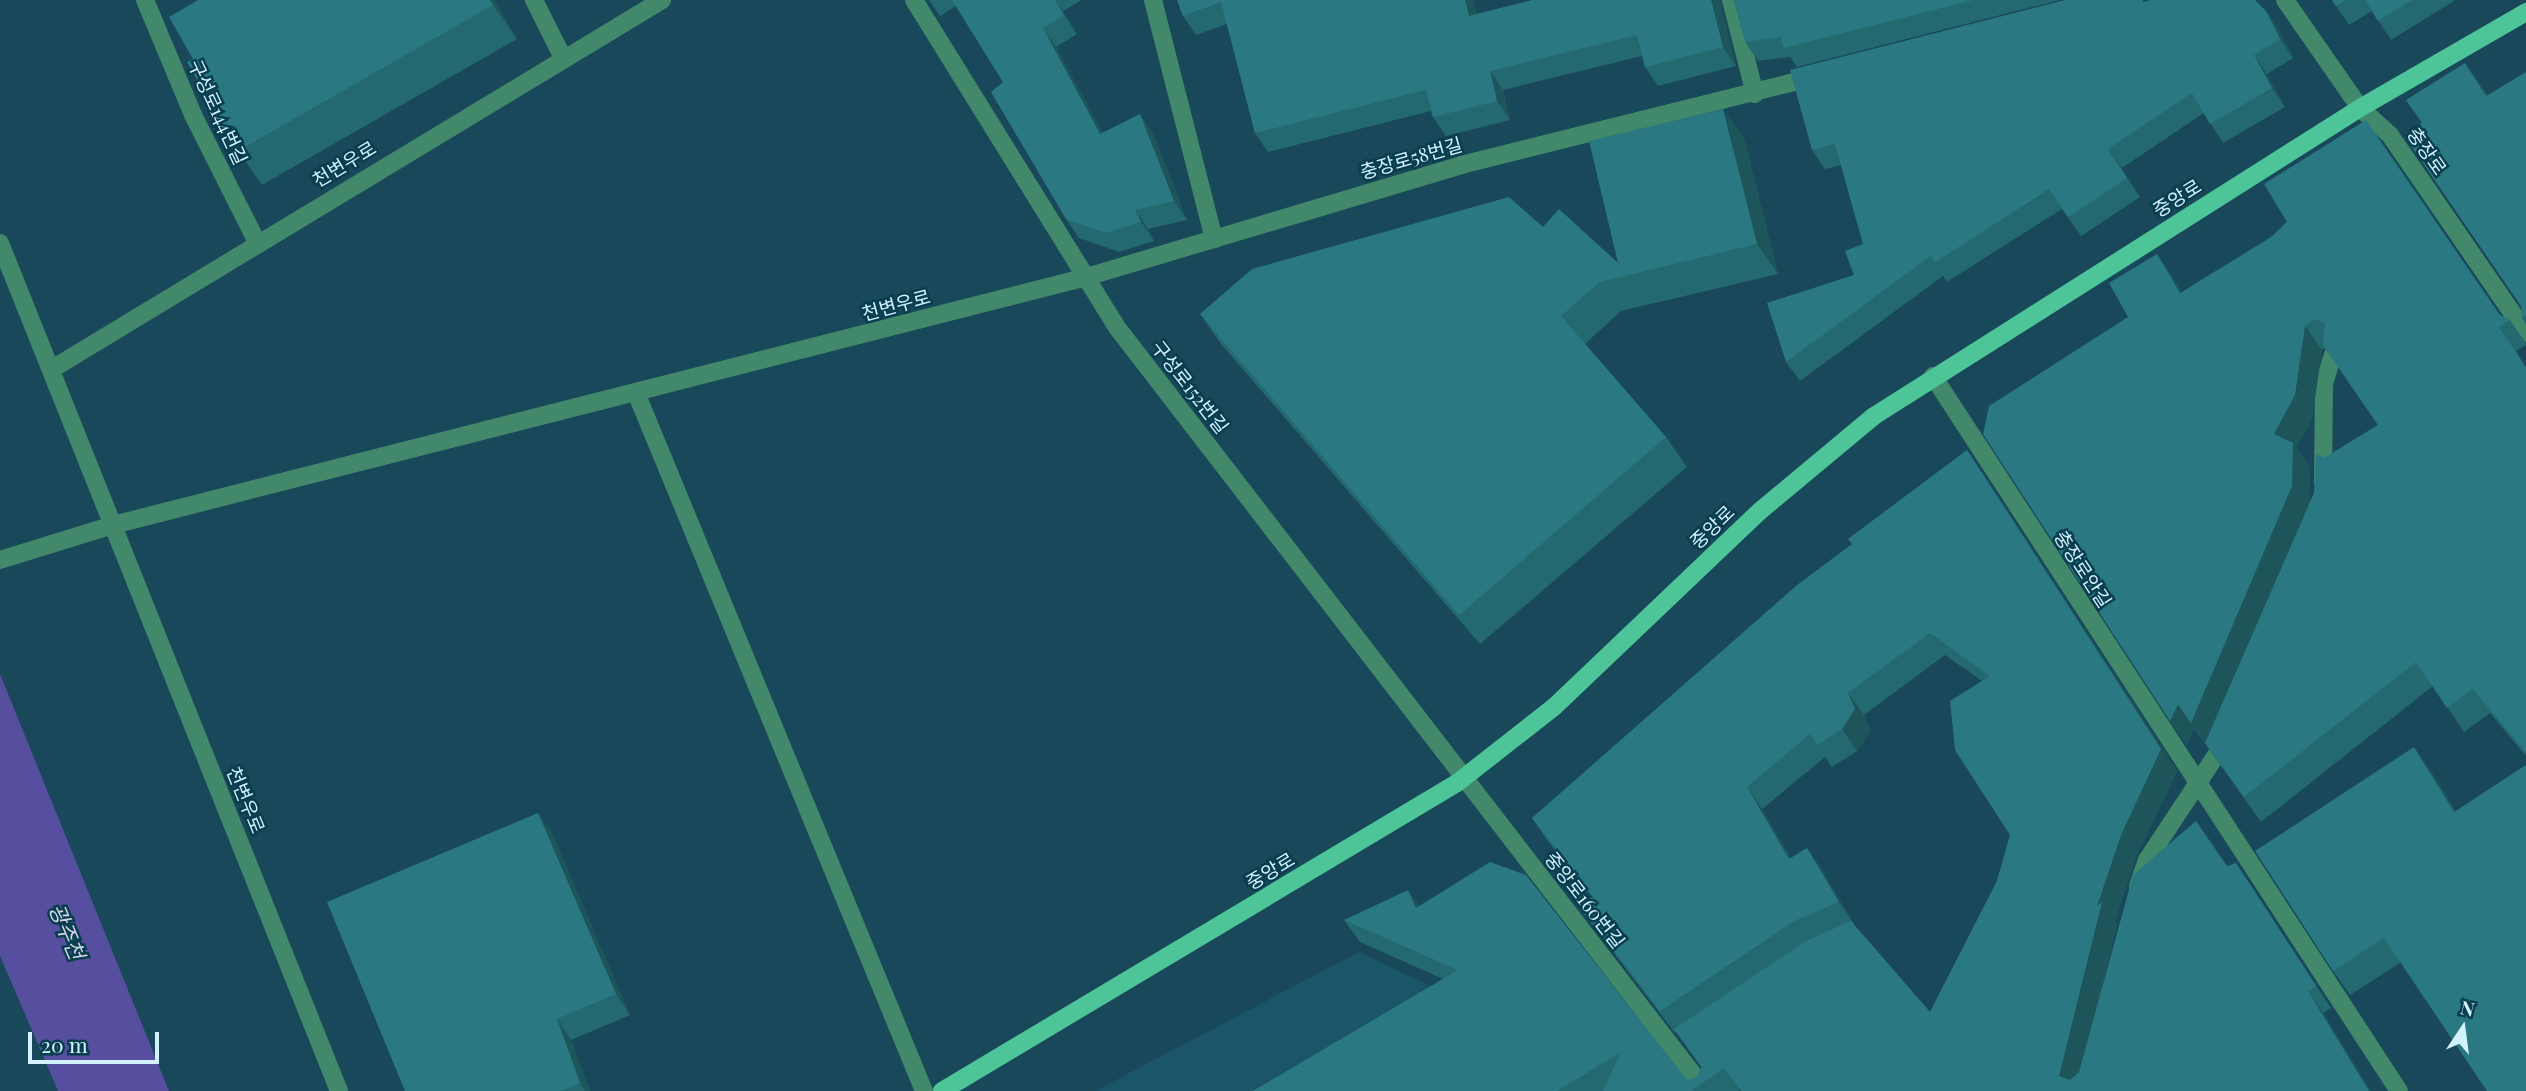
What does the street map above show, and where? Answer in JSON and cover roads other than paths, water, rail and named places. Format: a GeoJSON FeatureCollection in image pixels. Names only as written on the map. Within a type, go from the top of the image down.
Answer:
{"type":"FeatureCollection","features":[{"type":"Feature","properties":{"kind":"main road","name":"중앙로"},"geometry":{"type":"LineString","coordinates":[[942,1091],[1465,778],[1554,707],[1808,469],[1933,376],[2360,108],[2526,12]]}},
{"type":"Feature","properties":{"kind":"street","name":"구성로144번길"},"geometry":{"type":"LineString","coordinates":[[145,0],[256,240]]}},
{"type":"Feature","properties":{"kind":"street"},"geometry":{"type":"LineString","coordinates":[[534,0],[563,58]]}},
{"type":"Feature","properties":{"kind":"street","name":"천변우로"},"geometry":{"type":"LineString","coordinates":[[52,369],[256,240],[662,0]]}},
{"type":"Feature","properties":{"kind":"street","name":"구성로152번길"},"geometry":{"type":"LineString","coordinates":[[914,0],[1083,278],[1465,778]]}},
{"type":"Feature","properties":{"kind":"street"},"geometry":{"type":"LineString","coordinates":[[1153,0],[1214,239]]}},
{"type":"Feature","properties":{"kind":"street"},"geometry":{"type":"LineString","coordinates":[[1731,0],[1755,94]]}},
{"type":"Feature","properties":{"kind":"street","name":"충장로"},"geometry":{"type":"LineString","coordinates":[[2285,0],[2360,108],[2390,135],[2526,333]]}},
{"type":"Feature","properties":{"kind":"street","name":"충장로58번길"},"geometry":{"type":"LineString","coordinates":[[1083,278],[1461,164],[1833,73]]}},
{"type":"Feature","properties":{"kind":"street","name":"천변우로"},"geometry":{"type":"LineString","coordinates":[[0,243],[339,1091]]}},
{"type":"Feature","properties":{"kind":"street","name":"천변우로"},"geometry":{"type":"LineString","coordinates":[[113,525],[637,395],[1083,278]]}},
{"type":"Feature","properties":{"kind":"street"},"geometry":{"type":"LineString","coordinates":[[2321,499],[2324,384],[2333,354]]}},
{"type":"Feature","properties":{"kind":"street","name":"충장로안길"},"geometry":{"type":"LineString","coordinates":[[1933,376],[2198,784],[2252,874],[2399,1091]]}},
{"type":"Feature","properties":{"kind":"street"},"geometry":{"type":"LineString","coordinates":[[637,395],[923,1091]]}},
{"type":"Feature","properties":{"kind":"street"},"geometry":{"type":"LineString","coordinates":[[0,560],[113,525]]}},
{"type":"Feature","properties":{"kind":"street"},"geometry":{"type":"LineString","coordinates":[[2131,908],[2147,860],[2198,784],[2235,719]]}},
{"type":"Feature","properties":{"kind":"street","name":"중앙로160번길"},"geometry":{"type":"LineString","coordinates":[[1465,778],[1706,1091]]}},
{"type":"Feature","properties":{"kind":"street"},"geometry":{"type":"LineString","coordinates":[[2252,874],[2275,859]]}},
{"type":"Feature","properties":{"kind":"street"},"geometry":{"type":"LineString","coordinates":[[1673,1048],[1694,1034]]}},
{"type":"Feature","properties":{"kind":"water","name":"광주천"},"geometry":{"type":"Polygon","coordinates":[[[0,674],[169,1091],[58,1091],[0,956],[0,674]]]}}]}
